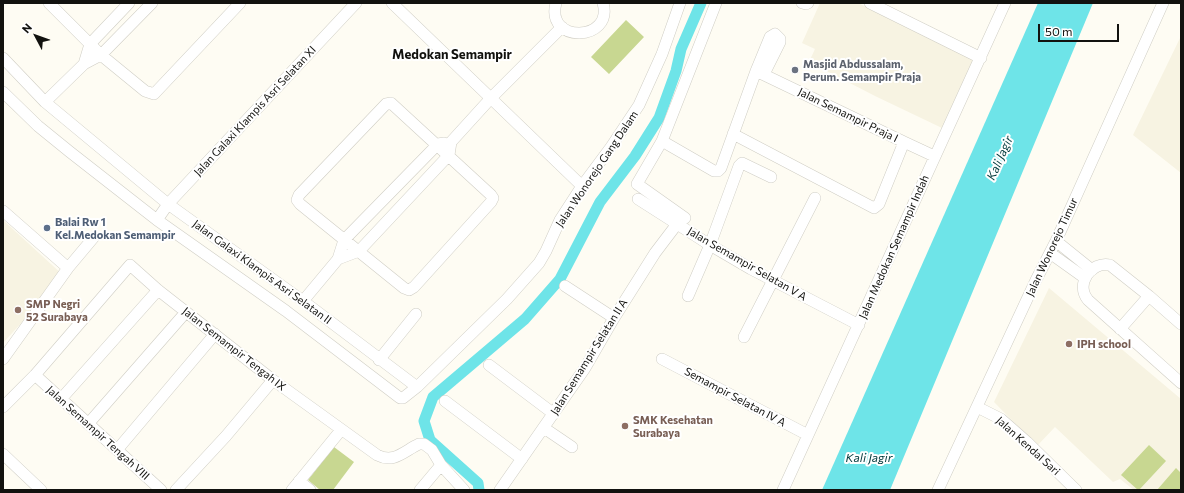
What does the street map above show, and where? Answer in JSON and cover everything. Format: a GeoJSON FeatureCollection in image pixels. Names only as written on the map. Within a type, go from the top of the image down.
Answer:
{"type":"FeatureCollection","features":[{"type":"Feature","properties":{"kind":"street"},"geometry":{"type":"LineString","coordinates":[[49,3],[101,55],[145,91],[154,94],[240,3]]}},
{"type":"Feature","properties":{"kind":"street"},"geometry":{"type":"LineString","coordinates":[[84,64],[90,44],[129,3]]}},
{"type":"Feature","properties":{"kind":"street"},"geometry":{"type":"LineString","coordinates":[[45,102],[84,64],[101,55],[152,3]]}},
{"type":"Feature","properties":{"kind":"street","name":"Jalan Galaxi Klampis Asri Selatan XI"},"geometry":{"type":"LineString","coordinates":[[157,220],[168,204],[356,3]]}},
{"type":"Feature","properties":{"kind":"street"},"geometry":{"type":"LineString","coordinates":[[392,3],[582,186]]}},
{"type":"Feature","properties":{"kind":"street"},"geometry":{"type":"LineString","coordinates":[[556,3],[555,14],[558,21],[568,32],[576,34],[583,34],[596,27],[601,21],[603,3]]}},
{"type":"Feature","properties":{"kind":"street","name":"Jalan Wonorejo Gang Dalam"},"geometry":{"type":"LineString","coordinates":[[399,398],[403,398],[417,387],[507,300],[539,263],[560,220],[582,186],[612,147],[639,105],[662,54],[680,3]]}},
{"type":"Feature","properties":{"kind":"street","name":"Jalan Semampir Selatan V A"},"geometry":{"type":"LineString","coordinates":[[716,3],[662,141],[637,184],[710,245],[773,281],[859,325]]}},
{"type":"Feature","properties":{"kind":"street"},"geometry":{"type":"LineString","coordinates":[[802,3],[808,3]]}},
{"type":"Feature","properties":{"kind":"street"},"geometry":{"type":"LineString","coordinates":[[870,3],[981,58]]}},
{"type":"Feature","properties":{"kind":"street","name":"Jalan Medokan Semampir Indah"},"geometry":{"type":"LineString","coordinates":[[783,490],[859,325],[934,156],[981,58],[1004,3]]}},
{"type":"Feature","properties":{"kind":"street","name":"Jalan Wonorejo Timur"},"geometry":{"type":"LineString","coordinates":[[938,490],[1056,241],[1163,3]]}},
{"type":"Feature","properties":{"kind":"street"},"geometry":{"type":"LineString","coordinates":[[338,259],[359,251],[449,155],[451,142],[491,98],[562,27]]}},
{"type":"Feature","properties":{"kind":"street"},"geometry":{"type":"LineString","coordinates":[[662,141],[714,171],[718,171],[721,168],[733,134],[760,73],[770,37],[775,34]]}},
{"type":"Feature","properties":{"kind":"street","name":"Jalan Galaxi Klampis Asri Selatan II"},"geometry":{"type":"LineString","coordinates":[[3,58],[45,102],[168,204],[303,301],[379,360],[417,387]]}},
{"type":"Feature","properties":{"kind":"street","name":"Jalan Semampir Praja I"},"geometry":{"type":"LineString","coordinates":[[733,134],[874,208],[879,204],[904,142],[760,73]]}},
{"type":"Feature","properties":{"kind":"street","name":"Jalan Galaxi Klampis Asri Selatan II"},"geometry":{"type":"LineString","coordinates":[[3,92],[38,126],[157,220],[286,311],[399,398]]}},
{"type":"Feature","properties":{"kind":"street"},"geometry":{"type":"LineString","coordinates":[[391,103],[396,105],[438,144],[491,195],[492,198],[491,202],[414,288],[409,290],[404,288],[344,240],[297,200],[299,195],[386,104],[391,103]]}},
{"type":"Feature","properties":{"kind":"street"},"geometry":{"type":"LineString","coordinates":[[303,301],[338,259],[344,240],[438,144],[451,142]]}},
{"type":"Feature","properties":{"kind":"street"},"geometry":{"type":"LineString","coordinates":[[904,142],[934,156]]}},
{"type":"Feature","properties":{"kind":"street"},"geometry":{"type":"LineString","coordinates":[[688,296],[710,245],[740,164],[742,163],[771,177]]}},
{"type":"Feature","properties":{"kind":"street"},"geometry":{"type":"LineString","coordinates":[[744,337],[815,198]]}},
{"type":"Feature","properties":{"kind":"street","name":"Jalan Semampir Selatan V A"},"geometry":{"type":"LineString","coordinates":[[638,199],[681,221]]}},
{"type":"Feature","properties":{"kind":"street"},"geometry":{"type":"LineString","coordinates":[[3,211],[68,268]]}},
{"type":"Feature","properties":{"kind":"street","name":"Jalan Semampir Selatan II A"},"geometry":{"type":"LineString","coordinates":[[500,490],[554,414],[655,253],[681,221]]}},
{"type":"Feature","properties":{"kind":"street"},"geometry":{"type":"LineString","coordinates":[[3,359],[68,268],[94,237]]}},
{"type":"Feature","properties":{"kind":"street"},"geometry":{"type":"LineString","coordinates":[[1056,241],[1088,274]]}},
{"type":"Feature","properties":{"kind":"street"},"geometry":{"type":"LineString","coordinates":[[1050,253],[1088,274]]}},
{"type":"Feature","properties":{"kind":"street","name":"Jalan Semampir Tengah IX"},"geometry":{"type":"LineString","coordinates":[[35,375],[130,265],[158,290],[273,380],[340,430],[384,459],[390,459],[419,444],[424,444],[432,450],[441,465]]}},
{"type":"Feature","properties":{"kind":"street"},"geometry":{"type":"LineString","coordinates":[[1181,324],[1150,296],[1110,265],[1104,265],[1088,274],[1083,289],[1086,297],[1181,383]]}},
{"type":"Feature","properties":{"kind":"street"},"geometry":{"type":"LineString","coordinates":[[565,286],[614,318]]}},
{"type":"Feature","properties":{"kind":"street"},"geometry":{"type":"LineString","coordinates":[[61,399],[158,290]]}},
{"type":"Feature","properties":{"kind":"street"},"geometry":{"type":"LineString","coordinates":[[1120,328],[1150,296]]}},
{"type":"Feature","properties":{"kind":"street"},"geometry":{"type":"LineString","coordinates":[[88,424],[186,312]]}},
{"type":"Feature","properties":{"kind":"street"},"geometry":{"type":"LineString","coordinates":[[379,360],[416,314]]}},
{"type":"Feature","properties":{"kind":"street"},"geometry":{"type":"LineString","coordinates":[[117,450],[215,334]]}},
{"type":"Feature","properties":{"kind":"street","name":"Semampir Selatan IV A"},"geometry":{"type":"LineString","coordinates":[[662,359],[808,435]]}},
{"type":"Feature","properties":{"kind":"street"},"geometry":{"type":"LineString","coordinates":[[489,365],[554,414]]}},
{"type":"Feature","properties":{"kind":"street"},"geometry":{"type":"LineString","coordinates":[[3,407],[35,375]]}},
{"type":"Feature","properties":{"kind":"street","name":"Jalan Semampir Tengah VIII"},"geometry":{"type":"LineString","coordinates":[[35,375],[161,490]]}},
{"type":"Feature","properties":{"kind":"street"},"geometry":{"type":"LineString","coordinates":[[176,490],[226,436],[273,380]]}},
{"type":"Feature","properties":{"kind":"street"},"geometry":{"type":"LineString","coordinates":[[445,401],[522,459]]}},
{"type":"Feature","properties":{"kind":"street","name":"Jalan Kendal Sari"},"geometry":{"type":"LineString","coordinates":[[977,406],[1001,419],[1076,490]]}},
{"type":"Feature","properties":{"kind":"street"},"geometry":{"type":"LineString","coordinates":[[544,428],[572,447]]}},
{"type":"Feature","properties":{"kind":"street"},"geometry":{"type":"LineString","coordinates":[[292,490],[340,430]]}},
{"type":"Feature","properties":{"kind":"street"},"geometry":{"type":"LineString","coordinates":[[3,454],[41,490]]}},
{"type":"Feature","properties":{"kind":"street"},"geometry":{"type":"LineString","coordinates":[[420,490],[441,465],[464,490]]}},
{"type":"Feature","properties":{"kind":"street"},"geometry":{"type":"LineString","coordinates":[[299,481],[310,490]]}},
{"type":"Feature","properties":{"kind":"shaded area"},"geometry":{"type":"Polygon","coordinates":[[[820,3],[858,3],[974,59],[942,128],[809,62],[815,49],[802,43],[820,3]]]}},
{"type":"Feature","properties":{"kind":"shaded area"},"geometry":{"type":"Polygon","coordinates":[[[1181,36],[1181,173],[1133,135],[1181,36]]]}},
{"type":"Feature","properties":{"kind":"shaded area","name":"SMP Negri 52 Surabaya"},"geometry":{"type":"Polygon","coordinates":[[[3,220],[64,276],[3,343],[3,220]]]}},
{"type":"Feature","properties":{"kind":"shaded area","name":"IPH school"},"geometry":{"type":"Polygon","coordinates":[[[1049,288],[1181,399],[1181,490],[1134,490],[1120,479],[1113,482],[1055,427],[1037,446],[994,402],[1049,288]]]}},
{"type":"Feature","properties":{"kind":"green space"},"geometry":{"type":"Polygon","coordinates":[[[626,20],[644,37],[609,74],[591,57],[626,20]]]}},
{"type":"Feature","properties":{"kind":"green space"},"geometry":{"type":"Polygon","coordinates":[[[1149,445],[1166,461],[1138,490],[1121,475],[1149,445]]]}},
{"type":"Feature","properties":{"kind":"green space"},"geometry":{"type":"Polygon","coordinates":[[[334,447],[354,462],[333,490],[320,490],[308,480],[334,447]]]}},
{"type":"Feature","properties":{"kind":"green space"},"geometry":{"type":"Polygon","coordinates":[[[1176,468],[1181,473],[1181,490],[1157,490],[1176,468]]]}},
{"type":"Feature","properties":{"kind":"water","name":"Kali Jagir"},"geometry":{"type":"Polygon","coordinates":[[[1038,3],[1093,3],[890,490],[822,490],[1038,3]]]}},
{"type":"Feature","properties":{"kind":"waterway"},"geometry":{"type":"LineString","coordinates":[[479,490],[478,483],[430,440],[424,421],[433,397],[525,319],[560,279],[600,202],[635,156],[659,118],[676,71],[681,49],[701,3]]}},
{"type":"Feature","properties":{"kind":"place","name":"Masjid Abdussalam, Perum. Semampir Praja"},"geometry":{"type":"Point","coordinates":[795,70]}},
{"type":"Feature","properties":{"kind":"place","name":"Balai Rw 1 Kel.Medokan Semampir"},"geometry":{"type":"Point","coordinates":[47,228]}},
{"type":"Feature","properties":{"kind":"place","name":"SMP Negri 52 Surabaya"},"geometry":{"type":"Point","coordinates":[18,310]}},
{"type":"Feature","properties":{"kind":"place","name":"IPH school"},"geometry":{"type":"Point","coordinates":[1069,344]}},
{"type":"Feature","properties":{"kind":"place","name":"SMK Kesehatan Surabaya"},"geometry":{"type":"Point","coordinates":[625,426]}},
{"type":"Feature","properties":{"kind":"district","name":"Medokan Semampir"},"geometry":{"type":"Point","coordinates":[452,55]}}]}
